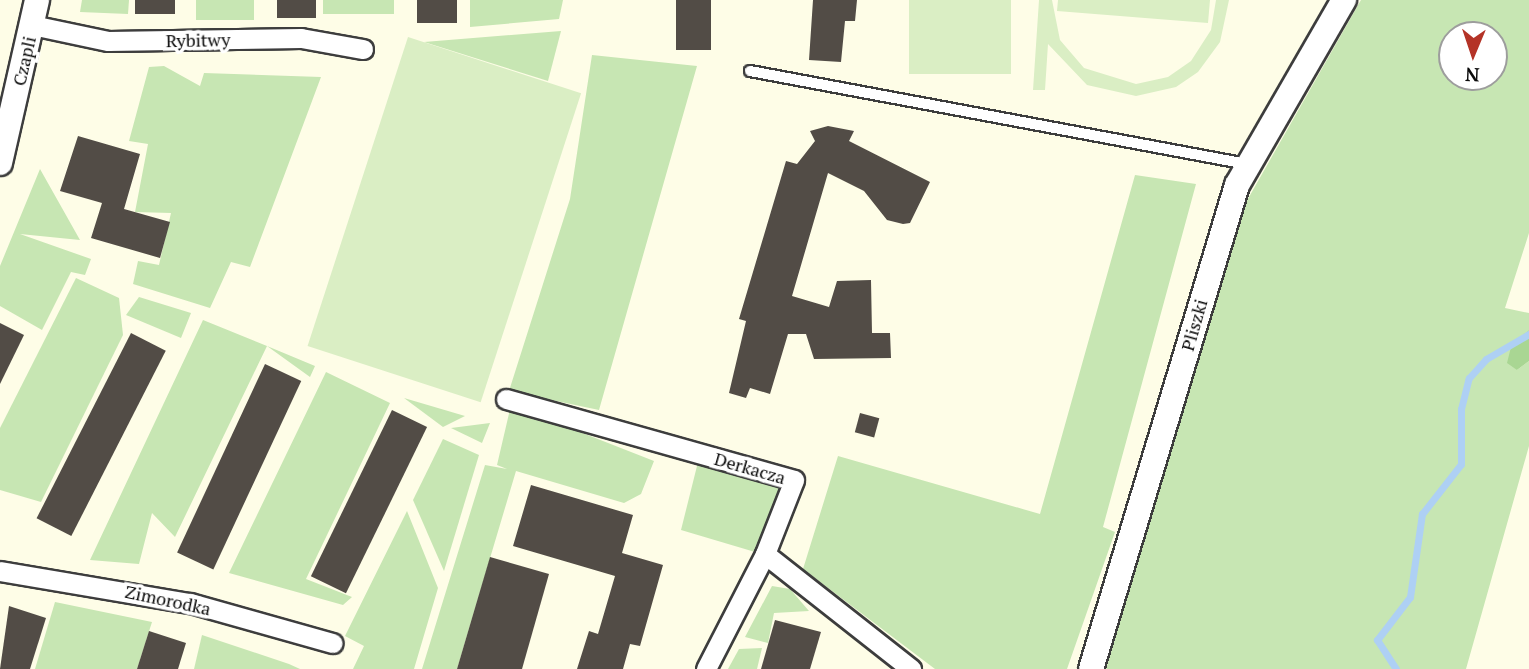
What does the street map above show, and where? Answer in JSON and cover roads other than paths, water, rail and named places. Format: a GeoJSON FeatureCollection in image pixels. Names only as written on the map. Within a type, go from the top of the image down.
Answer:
{"type":"FeatureCollection","features":[{"type":"Feature","properties":{"kind":"street","name":"Czapli"},"geometry":{"type":"LineString","coordinates":[[0,163],[10,78],[33,25],[37,0]]}},
{"type":"Feature","properties":{"kind":"street","name":"Pliszki"},"geometry":{"type":"LineString","coordinates":[[1091,669],[1215,252],[1248,164],[1344,0]]}},
{"type":"Feature","properties":{"kind":"street","name":"Rybitwy"},"geometry":{"type":"LineString","coordinates":[[33,25],[108,41],[301,38],[363,49]]}},
{"type":"Feature","properties":{"kind":"street","name":"Derkacza"},"geometry":{"type":"LineString","coordinates":[[506,399],[794,480],[765,554],[706,669]]}},
{"type":"Feature","properties":{"kind":"street"},"geometry":{"type":"LineString","coordinates":[[765,554],[911,669]]}},
{"type":"Feature","properties":{"kind":"street","name":"Zimorodka"},"geometry":{"type":"LineString","coordinates":[[0,571],[190,603],[332,643]]}},
{"type":"Feature","properties":{"kind":"lane"},"geometry":{"type":"LineString","coordinates":[[750,71],[1248,164]]}},
{"type":"Feature","properties":{"kind":"waterway"},"geometry":{"type":"LineString","coordinates":[[1396,669],[1377,640],[1410,597],[1422,514],[1461,464],[1461,409],[1469,378],[1486,359],[1529,334]]}}]}
